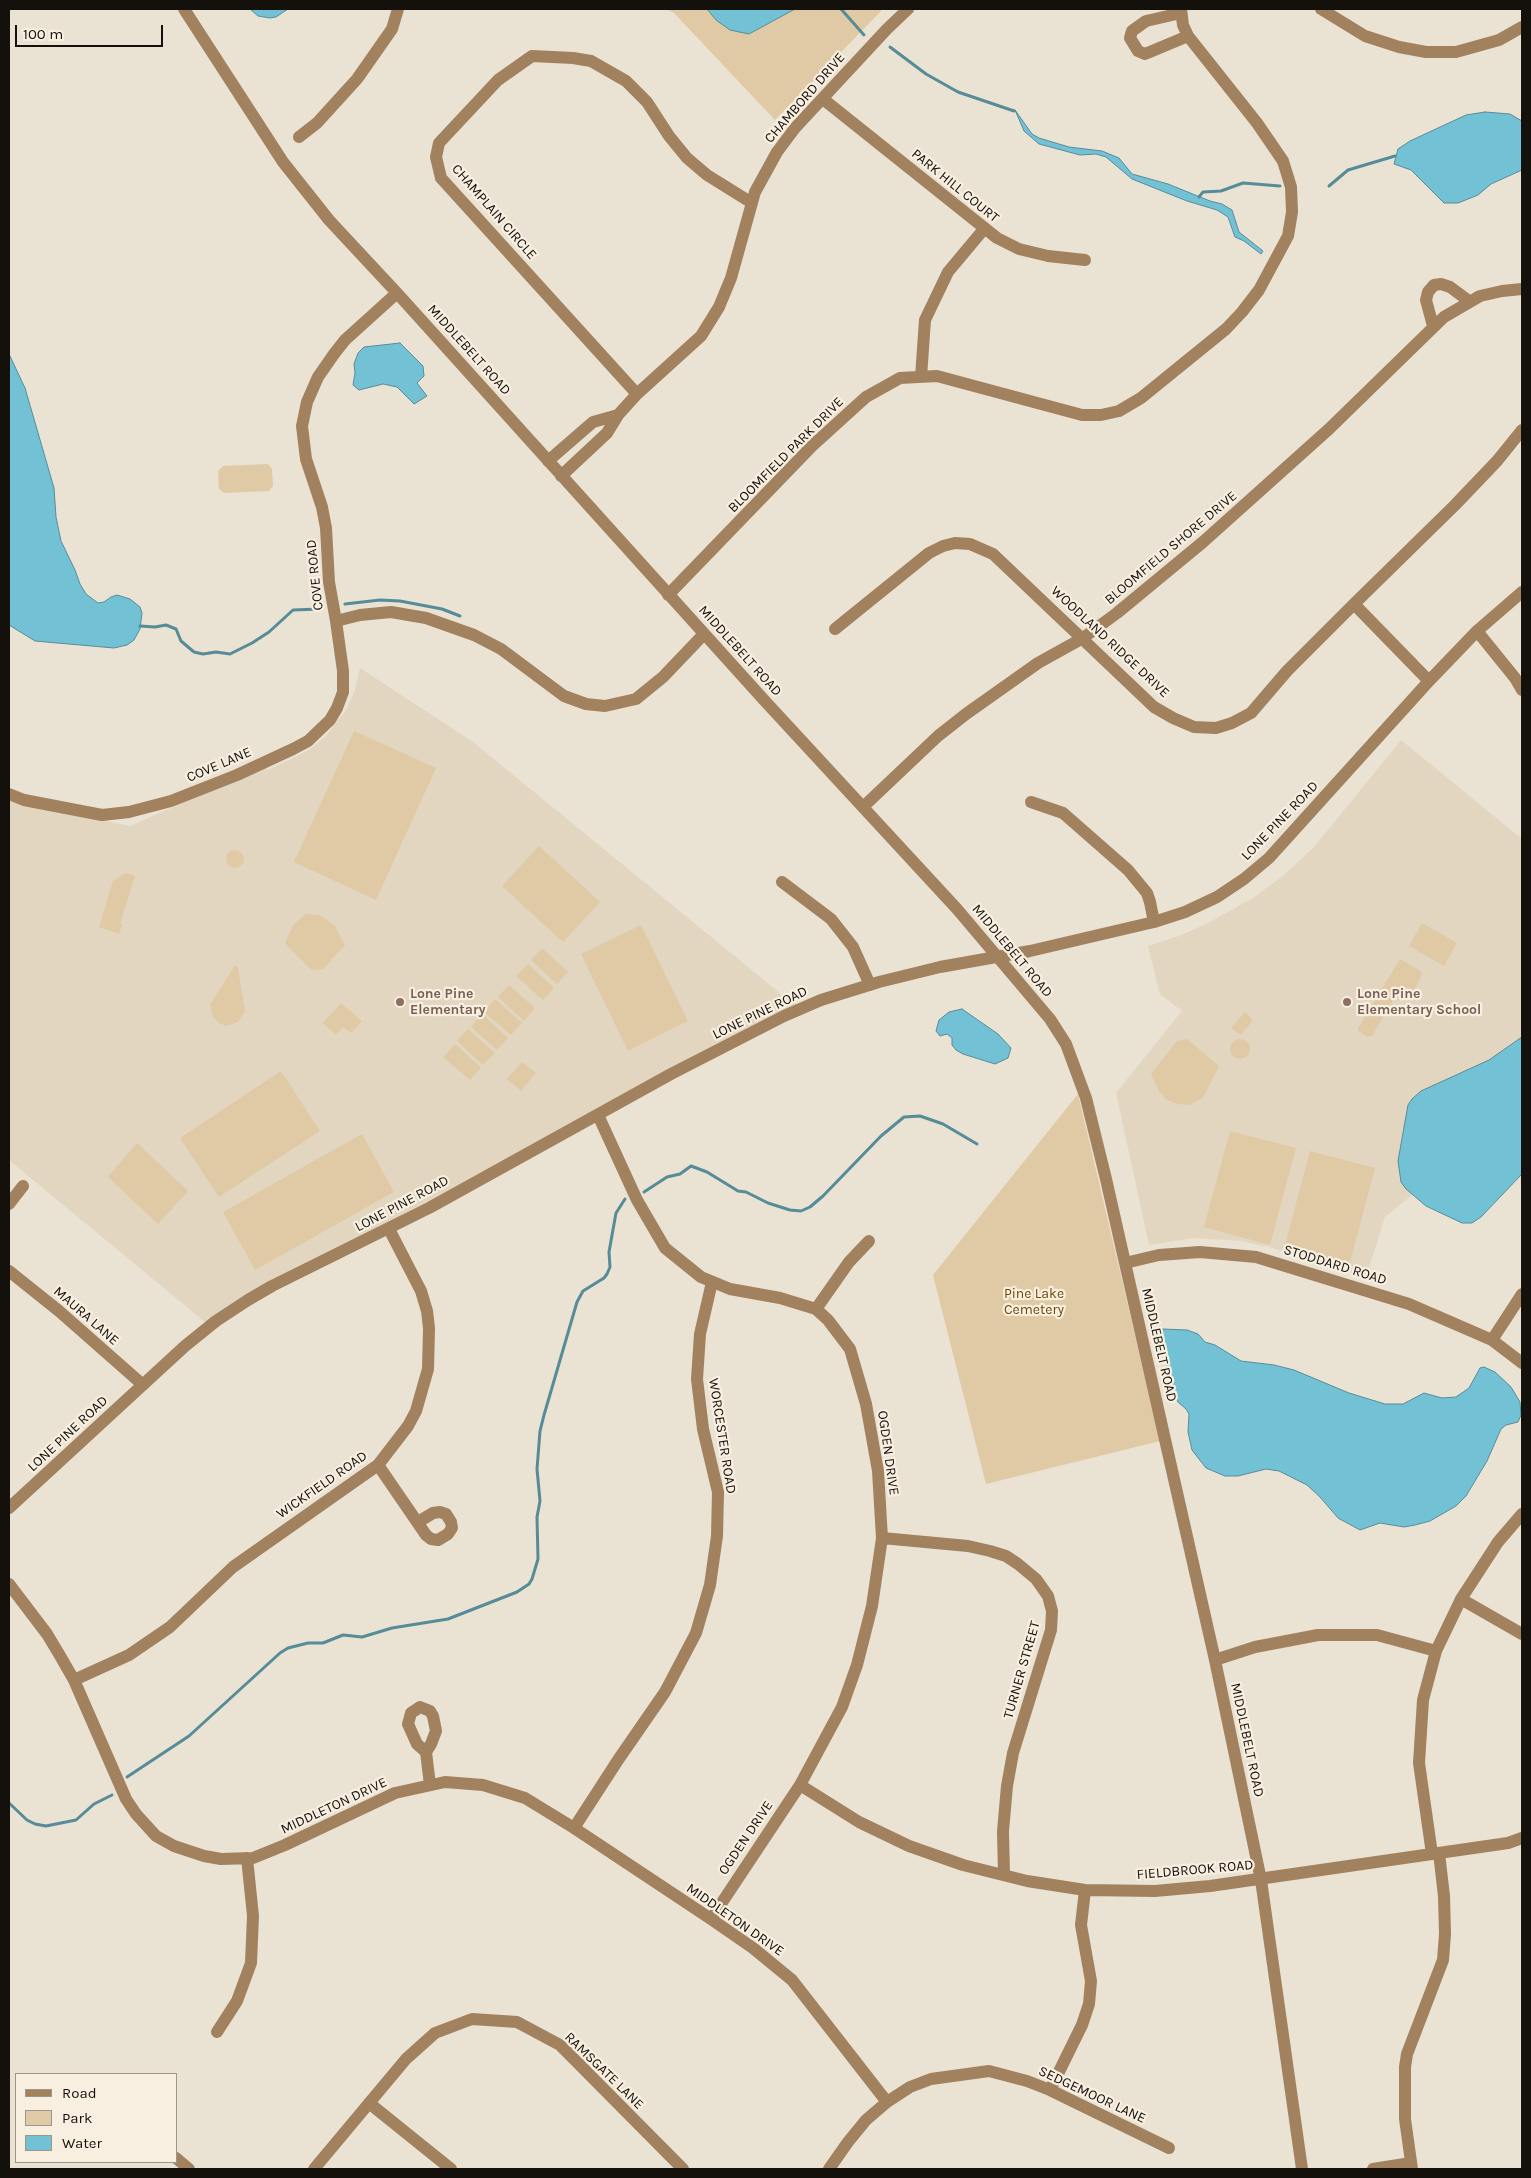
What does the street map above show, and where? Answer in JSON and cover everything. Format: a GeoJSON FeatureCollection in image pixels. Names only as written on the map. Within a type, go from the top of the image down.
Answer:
{"type":"FeatureCollection","features":[{"type":"Feature","properties":{"kind":"street","name":"MIDDLEBELT ROAD"},"geometry":{"type":"LineString","coordinates":[[184,9],[295,178],[329,220],[668,595],[1000,957],[1050,1018],[1066,1044],[1086,1098],[1215,1660],[1261,1880],[1302,2169]]}},
{"type":"Feature","properties":{"kind":"street"},"geometry":{"type":"LineString","coordinates":[[299,137],[317,124],[357,78],[392,29],[398,9]]}},
{"type":"Feature","properties":{"kind":"street","name":"CHAMBORD DRIVE"},"geometry":{"type":"LineString","coordinates":[[561,476],[607,433],[618,415],[638,394],[700,336],[719,307],[731,278],[755,192],[777,152],[795,128],[886,29],[908,9]]}},
{"type":"Feature","properties":{"kind":"street"},"geometry":{"type":"LineString","coordinates":[[1321,9],[1364,36],[1398,47],[1426,52],[1456,52],[1498,40],[1522,27]]}},
{"type":"Feature","properties":{"kind":"street","name":"BLOOMFIELD PARK DRIVE"},"geometry":{"type":"LineString","coordinates":[[668,595],[812,446],[866,397],[900,378],[936,376],[1082,415],[1102,415],[1119,411],[1141,398],[1226,329],[1242,312],[1259,290],[1288,236],[1292,212],[1291,188],[1284,161],[1257,123],[1188,36],[1181,11],[1146,21],[1132,31],[1130,38],[1138,52],[1145,54],[1188,36]]}},
{"type":"Feature","properties":{"kind":"street","name":"CHAMPLAIN CIRCLE"},"geometry":{"type":"LineString","coordinates":[[638,394],[441,178],[436,157],[439,143],[498,80],[532,56],[573,58],[591,62],[626,81],[647,102],[686,158],[707,175],[752,203]]}},
{"type":"Feature","properties":{"kind":"street","name":"PARK HILL COURT"},"geometry":{"type":"LineString","coordinates":[[823,99],[997,238],[1019,249],[1048,256],[1085,260]]}},
{"type":"Feature","properties":{"kind":"street"},"geometry":{"type":"LineString","coordinates":[[921,377],[925,320],[948,272],[984,229]]}},
{"type":"Feature","properties":{"kind":"street"},"geometry":{"type":"LineString","coordinates":[[1433,326],[1426,300],[1428,292],[1434,285],[1441,284],[1450,287],[1469,301]]}},
{"type":"Feature","properties":{"kind":"street","name":"BLOOMFIELD SHORE DRIVE"},"geometry":{"type":"LineString","coordinates":[[863,807],[938,736],[966,714],[1038,663],[1083,638],[1124,608],[1269,484],[1330,429],[1433,326],[1469,301],[1502,291],[1522,289]]}},
{"type":"Feature","properties":{"kind":"street","name":"COVE ROAD"},"geometry":{"type":"LineString","coordinates":[[397,293],[345,340],[328,362],[318,376],[307,402],[302,426],[306,459],[322,507],[326,528],[329,582],[336,621],[360,615],[391,612],[426,618],[474,635],[501,649],[564,696],[586,704],[606,706],[636,699],[663,677],[704,634]]}},
{"type":"Feature","properties":{"kind":"street"},"geometry":{"type":"LineString","coordinates":[[548,461],[593,422],[618,415]]}},
{"type":"Feature","properties":{"kind":"street","name":"WOODLAND RIDGE DRIVE"},"geometry":{"type":"LineString","coordinates":[[836,629],[921,559],[944,546],[955,543],[970,544],[993,554],[1154,707],[1194,727],[1216,728],[1232,723],[1251,713],[1287,671],[1455,506],[1522,430]]}},
{"type":"Feature","properties":{"kind":"street","name":"LONE PINE ROAD"},"geometry":{"type":"LineString","coordinates":[[9,1508],[185,1346],[216,1321],[248,1300],[272,1286],[390,1229],[670,1074],[784,1016],[821,1000],[940,967],[1000,957],[1154,922],[1185,912],[1217,897],[1244,879],[1269,858],[1429,680],[1476,631],[1522,592]]}},
{"type":"Feature","properties":{"kind":"street"},"geometry":{"type":"LineString","coordinates":[[1354,604],[1429,680]]}},
{"type":"Feature","properties":{"kind":"street","name":"COVE LANE"},"geometry":{"type":"LineString","coordinates":[[9,794],[24,800],[102,815],[129,812],[171,801],[236,775],[293,749],[314,736],[330,720],[343,692],[343,671],[336,621]]}},
{"type":"Feature","properties":{"kind":"street"},"geometry":{"type":"LineString","coordinates":[[1476,631],[1515,678],[1522,690]]}},
{"type":"Feature","properties":{"kind":"street"},"geometry":{"type":"LineString","coordinates":[[1031,802],[1062,813],[1128,870],[1147,893],[1154,922]]}},
{"type":"Feature","properties":{"kind":"street"},"geometry":{"type":"LineString","coordinates":[[782,882],[831,919],[853,947],[870,985]]}},
{"type":"Feature","properties":{"kind":"street","name":"OGDEN DRIVE"},"geometry":{"type":"LineString","coordinates":[[598,1115],[637,1200],[664,1248],[712,1282],[730,1289],[780,1298],[816,1310],[828,1320],[850,1349],[866,1404],[878,1471],[882,1538],[872,1606],[857,1665],[842,1706],[800,1785],[711,1919]]}},
{"type":"Feature","properties":{"kind":"street"},"geometry":{"type":"LineString","coordinates":[[9,1204],[23,1186]]}},
{"type":"Feature","properties":{"kind":"street","name":"WICKFIELD ROAD"},"geometry":{"type":"LineString","coordinates":[[74,1680],[129,1655],[170,1627],[233,1567],[378,1465],[399,1439],[416,1411],[427,1375],[430,1348],[427,1311],[421,1291],[390,1229]]}},
{"type":"Feature","properties":{"kind":"street"},"geometry":{"type":"LineString","coordinates":[[816,1310],[849,1262],[870,1241]]}},
{"type":"Feature","properties":{"kind":"street","name":"STODDARD ROAD"},"geometry":{"type":"LineString","coordinates":[[1125,1263],[1158,1255],[1200,1252],[1256,1257],[1409,1304],[1492,1340],[1522,1363]]}},
{"type":"Feature","properties":{"kind":"street","name":"MAURA LANE"},"geometry":{"type":"LineString","coordinates":[[9,1271],[59,1311],[143,1385]]}},
{"type":"Feature","properties":{"kind":"street","name":"WORCESTER ROAD"},"geometry":{"type":"LineString","coordinates":[[574,1828],[665,1692],[696,1633],[710,1585],[717,1536],[718,1492],[703,1429],[697,1379],[700,1334],[712,1282]]}},
{"type":"Feature","properties":{"kind":"street"},"geometry":{"type":"LineString","coordinates":[[1492,1340],[1522,1294]]}},
{"type":"Feature","properties":{"kind":"street"},"geometry":{"type":"LineString","coordinates":[[378,1465],[418,1522]]}},
{"type":"Feature","properties":{"kind":"street"},"geometry":{"type":"LineString","coordinates":[[1372,2169],[1412,2166],[1405,2119],[1406,2054],[1443,1960],[1445,1934],[1444,1906],[1419,1763],[1423,1700],[1436,1651],[1461,1599],[1498,1542],[1522,1514]]}},
{"type":"Feature","properties":{"kind":"street","name":"TURNER STREET"},"geometry":{"type":"LineString","coordinates":[[882,1538],[968,1546],[998,1553],[1018,1564],[1030,1574],[1048,1596],[1052,1611],[1051,1630],[1013,1753],[1007,1786],[1003,1831],[1004,1875]]}},
{"type":"Feature","properties":{"kind":"street","name":"MIDDLETON DRIVE"},"geometry":{"type":"LineString","coordinates":[[9,1584],[47,1634],[74,1680],[126,1799],[146,1827],[156,1836],[189,1851],[221,1859],[254,1858],[395,1793],[430,1785],[445,1782],[483,1785],[525,1798],[574,1828],[711,1919],[753,1948],[792,1980],[887,2102]]}},
{"type":"Feature","properties":{"kind":"street"},"geometry":{"type":"LineString","coordinates":[[1461,1599],[1522,1634]]}},
{"type":"Feature","properties":{"kind":"street"},"geometry":{"type":"LineString","coordinates":[[1215,1660],[1255,1647],[1318,1635],[1376,1635],[1436,1651]]}},
{"type":"Feature","properties":{"kind":"street"},"geometry":{"type":"LineString","coordinates":[[426,1752],[430,1785]]}},
{"type":"Feature","properties":{"kind":"street","name":"FIELDBROOK ROAD"},"geometry":{"type":"LineString","coordinates":[[800,1785],[859,1822],[909,1846],[963,1865],[1028,1881],[1085,1890],[1155,1891],[1261,1880],[1508,1843],[1522,1838]]}},
{"type":"Feature","properties":{"kind":"street"},"geometry":{"type":"LineString","coordinates":[[217,2032],[237,2001],[251,1963],[253,1916],[247,1858]]}},
{"type":"Feature","properties":{"kind":"street"},"geometry":{"type":"LineString","coordinates":[[1050,2090],[1082,2025],[1089,2004],[1091,1981],[1082,1925],[1085,1890]]}},
{"type":"Feature","properties":{"kind":"street","name":"RAMSGATE LANE"},"geometry":{"type":"LineString","coordinates":[[314,2169],[406,2059],[435,2032],[472,2019],[517,2022],[560,2045],[683,2169]]}},
{"type":"Feature","properties":{"kind":"street","name":"SEDGEMOOR LANE"},"geometry":{"type":"LineString","coordinates":[[829,2169],[866,2120],[887,2102],[910,2087],[931,2079],[989,2071],[1027,2081],[1050,2090],[1169,2148]]}},
{"type":"Feature","properties":{"kind":"street"},"geometry":{"type":"LineString","coordinates":[[369,2103],[451,2169]]}},
{"type":"Feature","properties":{"kind":"street"},"geometry":{"type":"LineString","coordinates":[[178,2160],[189,2169]]}},
{"type":"Feature","properties":{"kind":"shaded area","name":"Lone Pine Elementary"},"geometry":{"type":"Polygon","coordinates":[[[360,668],[473,742],[803,1010],[428,1204],[211,1327],[9,1160],[9,800],[130,826],[264,767],[268,770],[309,750],[325,737],[347,709],[355,690],[360,668]]]}},
{"type":"Feature","properties":{"kind":"shaded area","name":"Lone Pine Elementary School"},"geometry":{"type":"Polygon","coordinates":[[[1401,740],[1522,839],[1522,1106],[1385,1217],[1366,1277],[1269,1247],[1241,1241],[1194,1238],[1149,1245],[1116,1093],[1182,1011],[1160,994],[1148,946],[1179,936],[1208,923],[1253,898],[1284,875],[1315,846],[1401,740]]]}},
{"type":"Feature","properties":{"kind":"green space"},"geometry":{"type":"Polygon","coordinates":[[[666,9],[707,9],[716,20],[749,34],[795,9],[883,9],[775,120],[674,13],[666,9]]]}},
{"type":"Feature","properties":{"kind":"green space"},"geometry":{"type":"Polygon","coordinates":[[[268,464],[272,469],[273,486],[269,491],[224,493],[219,489],[218,471],[223,466],[268,464]]]}},
{"type":"Feature","properties":{"kind":"green space"},"geometry":{"type":"Polygon","coordinates":[[[354,731],[436,768],[376,900],[294,862],[354,731]]]}},
{"type":"Feature","properties":{"kind":"green space"},"geometry":{"type":"Polygon","coordinates":[[[539,846],[600,902],[563,942],[502,886],[539,846]]]}},
{"type":"Feature","properties":{"kind":"green space"},"geometry":{"type":"Polygon","coordinates":[[[231,850],[239,850],[244,855],[242,866],[231,868],[226,863],[226,855],[231,850]]]}},
{"type":"Feature","properties":{"kind":"green space"},"geometry":{"type":"Polygon","coordinates":[[[125,873],[135,876],[120,924],[122,925],[119,934],[99,927],[113,881],[125,873]]]}},
{"type":"Feature","properties":{"kind":"green space"},"geometry":{"type":"Polygon","coordinates":[[[306,914],[320,915],[335,926],[345,945],[323,969],[311,970],[285,943],[294,924],[306,914]]]}},
{"type":"Feature","properties":{"kind":"green space"},"geometry":{"type":"Polygon","coordinates":[[[1422,923],[1457,943],[1444,966],[1409,946],[1422,923]]]}},
{"type":"Feature","properties":{"kind":"green space"},"geometry":{"type":"Polygon","coordinates":[[[641,925],[688,1021],[628,1051],[581,954],[641,925]]]}},
{"type":"Feature","properties":{"kind":"green space"},"geometry":{"type":"Polygon","coordinates":[[[542,948],[568,972],[557,984],[531,960],[542,948]]]}},
{"type":"Feature","properties":{"kind":"green space"},"geometry":{"type":"Polygon","coordinates":[[[1400,959],[1422,972],[1420,979],[1414,990],[1399,990],[1372,1036],[1367,1037],[1357,1030],[1400,959]]]}},
{"type":"Feature","properties":{"kind":"green space"},"geometry":{"type":"Polygon","coordinates":[[[528,964],[554,988],[543,1000],[516,976],[528,964]]]}},
{"type":"Feature","properties":{"kind":"green space"},"geometry":{"type":"Polygon","coordinates":[[[235,965],[238,968],[245,1011],[238,1022],[226,1026],[219,1023],[213,1017],[210,1005],[235,965]]]}},
{"type":"Feature","properties":{"kind":"green space"},"geometry":{"type":"Polygon","coordinates":[[[509,985],[535,1008],[524,1021],[498,997],[509,985]]]}},
{"type":"Feature","properties":{"kind":"green space"},"geometry":{"type":"Polygon","coordinates":[[[495,999],[522,1023],[511,1035],[484,1012],[495,999]]]}},
{"type":"Feature","properties":{"kind":"green space"},"geometry":{"type":"Polygon","coordinates":[[[341,1003],[362,1021],[351,1033],[343,1027],[336,1035],[323,1023],[341,1003]]]}},
{"type":"Feature","properties":{"kind":"green space"},"geometry":{"type":"Polygon","coordinates":[[[1245,1012],[1253,1020],[1241,1035],[1231,1028],[1245,1012]]]}},
{"type":"Feature","properties":{"kind":"green space"},"geometry":{"type":"Polygon","coordinates":[[[482,1014],[508,1038],[497,1050],[471,1027],[482,1014]]]}},
{"type":"Feature","properties":{"kind":"green space"},"geometry":{"type":"Polygon","coordinates":[[[468,1029],[495,1053],[483,1065],[457,1041],[468,1029]]]}},
{"type":"Feature","properties":{"kind":"green space"},"geometry":{"type":"Polygon","coordinates":[[[1187,1039],[1219,1066],[1203,1098],[1189,1105],[1167,1100],[1159,1091],[1151,1074],[1177,1041],[1187,1039]]]}},
{"type":"Feature","properties":{"kind":"green space"},"geometry":{"type":"Polygon","coordinates":[[[1240,1039],[1247,1042],[1250,1049],[1247,1056],[1240,1059],[1233,1056],[1230,1049],[1233,1042],[1240,1039]]]}},
{"type":"Feature","properties":{"kind":"green space"},"geometry":{"type":"Polygon","coordinates":[[[455,1044],[481,1068],[470,1080],[443,1057],[455,1044]]]}},
{"type":"Feature","properties":{"kind":"green space"},"geometry":{"type":"Polygon","coordinates":[[[522,1062],[536,1073],[521,1091],[507,1079],[522,1062]]]}},
{"type":"Feature","properties":{"kind":"green space"},"geometry":{"type":"Polygon","coordinates":[[[281,1071],[320,1131],[219,1197],[180,1138],[281,1071]]]}},
{"type":"Feature","properties":{"kind":"green space","name":"Pine Lake Cemetery"},"geometry":{"type":"Polygon","coordinates":[[[1078,1094],[1160,1441],[986,1484],[933,1275],[1078,1094]]]}},
{"type":"Feature","properties":{"kind":"green space"},"geometry":{"type":"Polygon","coordinates":[[[1230,1131],[1296,1148],[1270,1245],[1204,1227],[1230,1131]]]}},
{"type":"Feature","properties":{"kind":"green space"},"geometry":{"type":"Polygon","coordinates":[[[362,1134],[394,1192],[255,1270],[223,1212],[362,1134]]]}},
{"type":"Feature","properties":{"kind":"green space"},"geometry":{"type":"Polygon","coordinates":[[[137,1143],[188,1191],[158,1224],[108,1177],[137,1143]]]}},
{"type":"Feature","properties":{"kind":"green space"},"geometry":{"type":"Polygon","coordinates":[[[1310,1151],[1375,1168],[1349,1266],[1284,1249],[1310,1151]]]}},
{"type":"Feature","properties":{"kind":"water"},"geometry":{"type":"Polygon","coordinates":[[[250,9],[288,9],[276,17],[270,18],[258,16],[250,9]]]}},
{"type":"Feature","properties":{"kind":"water"},"geometry":{"type":"Polygon","coordinates":[[[707,9],[795,9],[749,34],[730,30],[716,20],[707,9]]]}},
{"type":"Feature","properties":{"kind":"water"},"geometry":{"type":"Polygon","coordinates":[[[1015,110],[1032,134],[1039,138],[1069,147],[1102,151],[1119,158],[1132,174],[1168,184],[1222,204],[1232,210],[1239,232],[1263,251],[1261,254],[1244,241],[1235,237],[1228,217],[1217,210],[1187,201],[1132,179],[1106,157],[1096,154],[1080,155],[1039,144],[1024,131],[1015,110]]]}},
{"type":"Feature","properties":{"kind":"water"},"geometry":{"type":"Polygon","coordinates":[[[1485,112],[1510,114],[1522,121],[1522,170],[1491,184],[1478,195],[1458,203],[1444,203],[1411,170],[1394,164],[1398,149],[1410,141],[1466,115],[1485,112]]]}},
{"type":"Feature","properties":{"kind":"water"},"geometry":{"type":"Polygon","coordinates":[[[400,343],[423,366],[424,376],[417,383],[427,396],[414,404],[397,387],[383,384],[359,390],[353,385],[354,364],[358,353],[364,347],[400,343]]]}},
{"type":"Feature","properties":{"kind":"water"},"geometry":{"type":"Polygon","coordinates":[[[9,354],[25,388],[54,488],[56,517],[61,541],[80,584],[86,594],[98,603],[117,595],[130,599],[140,607],[142,613],[140,629],[134,640],[127,645],[114,648],[35,641],[9,625],[9,354]]]}},
{"type":"Feature","properties":{"kind":"water"},"geometry":{"type":"Polygon","coordinates":[[[962,1009],[998,1034],[1011,1048],[1008,1058],[995,1064],[963,1054],[952,1045],[952,1038],[947,1034],[940,1036],[936,1031],[939,1020],[949,1012],[962,1009]]]}},
{"type":"Feature","properties":{"kind":"water"},"geometry":{"type":"Polygon","coordinates":[[[1522,1037],[1522,1174],[1481,1217],[1472,1223],[1462,1223],[1426,1206],[1406,1189],[1401,1182],[1398,1161],[1408,1105],[1421,1091],[1489,1060],[1522,1037]]]}},
{"type":"Feature","properties":{"kind":"water"},"geometry":{"type":"Polygon","coordinates":[[[1162,1329],[1187,1330],[1198,1334],[1205,1342],[1215,1345],[1241,1361],[1274,1365],[1294,1370],[1349,1393],[1385,1404],[1403,1404],[1424,1393],[1442,1398],[1456,1397],[1469,1388],[1480,1368],[1484,1367],[1495,1372],[1511,1387],[1520,1402],[1521,1415],[1518,1422],[1506,1425],[1501,1429],[1487,1461],[1466,1496],[1456,1506],[1430,1521],[1415,1525],[1404,1527],[1380,1523],[1360,1530],[1338,1518],[1307,1485],[1279,1471],[1266,1469],[1238,1476],[1225,1476],[1206,1468],[1192,1450],[1188,1432],[1189,1414],[1178,1402],[1171,1387],[1162,1345],[1162,1329]]]}},
{"type":"Feature","properties":{"kind":"waterway"},"geometry":{"type":"LineString","coordinates":[[841,9],[864,35]]}},
{"type":"Feature","properties":{"kind":"waterway"},"geometry":{"type":"LineString","coordinates":[[890,47],[926,74],[958,92],[1014,111]]}},
{"type":"Feature","properties":{"kind":"waterway"},"geometry":{"type":"LineString","coordinates":[[1329,186],[1348,170],[1395,156]]}},
{"type":"Feature","properties":{"kind":"waterway"},"geometry":{"type":"LineString","coordinates":[[1199,197],[1203,192],[1221,191],[1243,183],[1280,186]]}},
{"type":"Feature","properties":{"kind":"waterway"},"geometry":{"type":"LineString","coordinates":[[345,604],[380,600],[400,601],[442,609],[460,616]]}},
{"type":"Feature","properties":{"kind":"waterway"},"geometry":{"type":"LineString","coordinates":[[140,626],[155,627],[166,625],[176,629],[181,641],[194,652],[230,654],[269,632],[293,610],[319,609]]}},
{"type":"Feature","properties":{"kind":"waterway"},"geometry":{"type":"LineString","coordinates":[[644,1192],[667,1177],[680,1174],[691,1166],[707,1172],[738,1191],[746,1192],[768,1203],[790,1210],[801,1211],[810,1207],[823,1196],[881,1136],[904,1117],[920,1116],[943,1124],[977,1144]]}},
{"type":"Feature","properties":{"kind":"waterway"},"geometry":{"type":"LineString","coordinates":[[127,1777],[189,1736],[280,1653],[288,1648],[308,1643],[323,1643],[343,1635],[362,1637],[392,1628],[448,1619],[517,1592],[529,1584],[538,1559],[537,1517],[540,1501],[537,1469],[540,1431],[577,1302],[583,1291],[604,1278],[607,1274],[610,1267],[609,1252],[616,1213],[625,1199]]}},
{"type":"Feature","properties":{"kind":"waterway"},"geometry":{"type":"LineString","coordinates":[[9,1803],[27,1820],[46,1826],[76,1820],[94,1804],[112,1795]]}},
{"type":"Feature","properties":{"kind":"place","name":"Lone Pine Elementary"},"geometry":{"type":"Point","coordinates":[400,1002]}},
{"type":"Feature","properties":{"kind":"place","name":"Lone Pine Elementary School"},"geometry":{"type":"Point","coordinates":[1347,1002]}}]}
